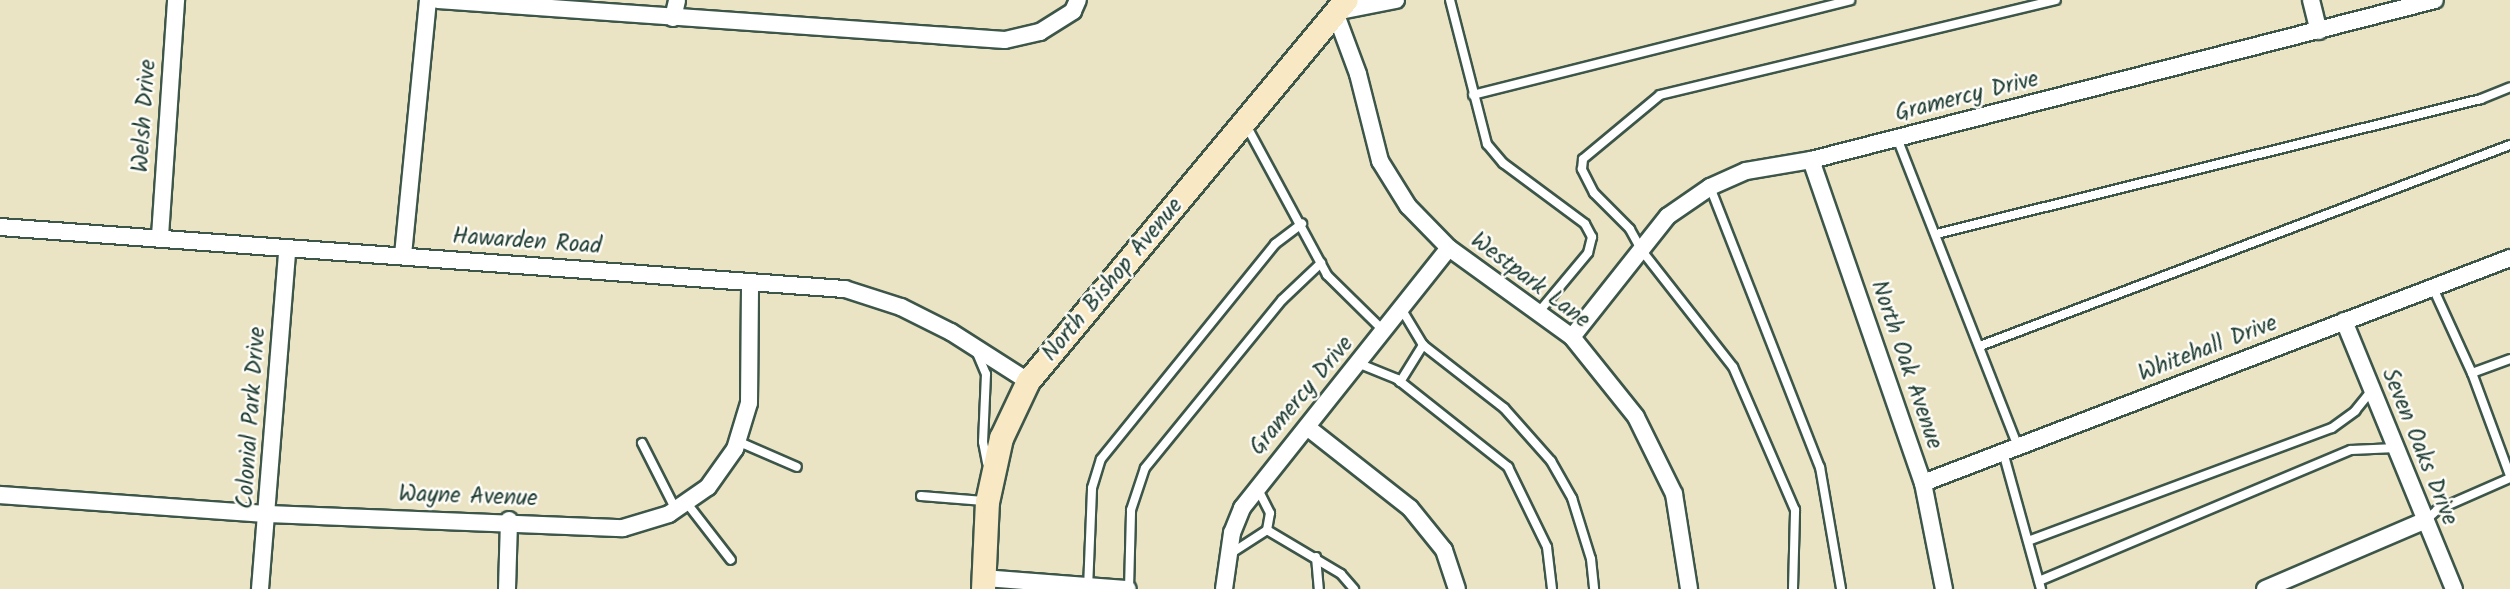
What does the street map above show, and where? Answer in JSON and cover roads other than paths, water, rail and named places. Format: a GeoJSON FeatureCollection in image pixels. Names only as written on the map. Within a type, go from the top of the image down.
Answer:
{"type":"FeatureCollection","features":[{"type":"Feature","properties":{"kind":"main road","name":"North Bishop Avenue"},"geometry":{"type":"LineString","coordinates":[[983,583],[989,493],[1001,438],[1028,381],[1341,4]]}},
{"type":"Feature","properties":{"kind":"street","name":"Welsh Drive"},"geometry":{"type":"LineString","coordinates":[[160,236],[176,0]]}},
{"type":"Feature","properties":{"kind":"street"},"geometry":{"type":"LineString","coordinates":[[403,255],[428,0]]}},
{"type":"Feature","properties":{"kind":"street"},"geometry":{"type":"LineString","coordinates":[[438,0],[1005,40],[1040,32],[1073,11],[1077,0]]}},
{"type":"Feature","properties":{"kind":"street"},"geometry":{"type":"LineString","coordinates":[[673,18],[677,0]]}},
{"type":"Feature","properties":{"kind":"street"},"geometry":{"type":"LineString","coordinates":[[1341,4],[1396,0]]}},
{"type":"Feature","properties":{"kind":"street"},"geometry":{"type":"LineString","coordinates":[[2311,0],[2319,31]]}},
{"type":"Feature","properties":{"kind":"street","name":"Gramercy Drive"},"geometry":{"type":"LineString","coordinates":[[1572,337],[1668,216],[1710,187],[1746,171],[1811,160],[2435,0]]}},
{"type":"Feature","properties":{"kind":"street","name":"Westpark Lane"},"geometry":{"type":"LineString","coordinates":[[1341,4],[1380,160],[1408,206],[1449,248],[1572,337],[1636,417],[1674,494],[1689,589]]}},
{"type":"Feature","properties":{"kind":"street","name":"North Oak Avenue"},"geometry":{"type":"LineString","coordinates":[[1811,160],[1923,483],[1944,589]]}},
{"type":"Feature","properties":{"kind":"street","name":"Hawarden Road"},"geometry":{"type":"LineString","coordinates":[[0,227],[160,236],[287,251],[403,255],[845,289],[901,307],[974,346],[1028,381]]}},
{"type":"Feature","properties":{"kind":"street","name":"Gramercy Drive"},"geometry":{"type":"LineString","coordinates":[[1224,589],[1227,555],[1242,508],[1257,486],[1360,364],[1449,248]]}},
{"type":"Feature","properties":{"kind":"street","name":"Colonial Park Drive"},"geometry":{"type":"LineString","coordinates":[[260,589],[287,251]]}},
{"type":"Feature","properties":{"kind":"street","name":"Whitehall Drive"},"geometry":{"type":"LineString","coordinates":[[1923,483],[2510,258]]}},
{"type":"Feature","properties":{"kind":"street","name":"Wayne Avenue"},"geometry":{"type":"LineString","coordinates":[[0,495],[268,514],[509,520],[623,528],[681,506],[708,487],[737,441],[748,403],[750,282]]}},
{"type":"Feature","properties":{"kind":"street","name":"Seven Oaks Drive"},"geometry":{"type":"LineString","coordinates":[[2344,321],[2454,589]]}},
{"type":"Feature","properties":{"kind":"street"},"geometry":{"type":"LineString","coordinates":[[1307,427],[1410,508],[1444,550],[1457,589]]}},
{"type":"Feature","properties":{"kind":"street"},"geometry":{"type":"LineString","coordinates":[[507,589],[509,520]]}},
{"type":"Feature","properties":{"kind":"street"},"geometry":{"type":"LineString","coordinates":[[2265,589],[2426,520]]}},
{"type":"Feature","properties":{"kind":"street"},"geometry":{"type":"LineString","coordinates":[[983,583],[1128,589]]}},
{"type":"Feature","properties":{"kind":"lane"},"geometry":{"type":"LineString","coordinates":[[1450,0],[1488,144],[1503,163],[1585,225],[1592,237],[1588,253],[1538,313]]}},
{"type":"Feature","properties":{"kind":"lane"},"geometry":{"type":"LineString","coordinates":[[1473,95],[1850,0]]}},
{"type":"Feature","properties":{"kind":"lane"},"geometry":{"type":"LineString","coordinates":[[1793,589],[1795,510],[1734,367],[1641,249],[1630,229],[1594,193],[1582,169],[1592,149],[1648,101],[2056,0]]}},
{"type":"Feature","properties":{"kind":"lane"},"geometry":{"type":"LineString","coordinates":[[1936,234],[2481,99],[2510,87]]}},
{"type":"Feature","properties":{"kind":"lane"},"geometry":{"type":"LineString","coordinates":[[1244,123],[1302,224],[1321,263],[1345,295],[1385,332]]}},
{"type":"Feature","properties":{"kind":"lane"},"geometry":{"type":"LineString","coordinates":[[1897,138],[2018,446]]}},
{"type":"Feature","properties":{"kind":"lane"},"geometry":{"type":"LineString","coordinates":[[1980,346],[2510,145]]}},
{"type":"Feature","properties":{"kind":"lane"},"geometry":{"type":"LineString","coordinates":[[1710,187],[1820,467],[1841,589]]}},
{"type":"Feature","properties":{"kind":"lane"},"geometry":{"type":"LineString","coordinates":[[1088,587],[1092,488],[1101,459],[1275,244],[1302,224]]}},
{"type":"Feature","properties":{"kind":"lane"},"geometry":{"type":"LineString","coordinates":[[1128,589],[1131,510],[1145,468],[1282,300],[1321,263]]}},
{"type":"Feature","properties":{"kind":"lane"},"geometry":{"type":"LineString","coordinates":[[2426,520],[2437,510],[2510,477],[2472,373],[2433,288]]}},
{"type":"Feature","properties":{"kind":"lane"},"geometry":{"type":"LineString","coordinates":[[1402,310],[1423,345],[1504,408],[1551,461],[1572,498],[1591,559],[1594,589]]}},
{"type":"Feature","properties":{"kind":"lane"},"geometry":{"type":"LineString","coordinates":[[1400,382],[1423,345]]}},
{"type":"Feature","properties":{"kind":"lane"},"geometry":{"type":"LineString","coordinates":[[921,496],[989,493],[983,442],[986,374],[974,346]]}},
{"type":"Feature","properties":{"kind":"lane"},"geometry":{"type":"LineString","coordinates":[[2472,373],[2510,359]]}},
{"type":"Feature","properties":{"kind":"lane"},"geometry":{"type":"LineString","coordinates":[[1360,364],[1400,382],[1508,467],[1547,547],[1552,589]]}},
{"type":"Feature","properties":{"kind":"lane"},"geometry":{"type":"LineString","coordinates":[[2028,541],[2332,428],[2356,411],[2372,390]]}},
{"type":"Feature","properties":{"kind":"lane"},"geometry":{"type":"LineString","coordinates":[[737,441],[797,467]]}},
{"type":"Feature","properties":{"kind":"lane"},"geometry":{"type":"LineString","coordinates":[[642,443],[681,506],[731,560]]}},
{"type":"Feature","properties":{"kind":"lane"},"geometry":{"type":"LineString","coordinates":[[2003,452],[2040,585],[2351,450],[2396,448]]}},
{"type":"Feature","properties":{"kind":"lane"},"geometry":{"type":"LineString","coordinates":[[1227,555],[1267,530],[1270,513],[1257,486]]}},
{"type":"Feature","properties":{"kind":"lane"},"geometry":{"type":"LineString","coordinates":[[1267,530],[1316,558],[1354,589]]}},
{"type":"Feature","properties":{"kind":"lane"},"geometry":{"type":"LineString","coordinates":[[1316,558],[1319,589]]}}]}
